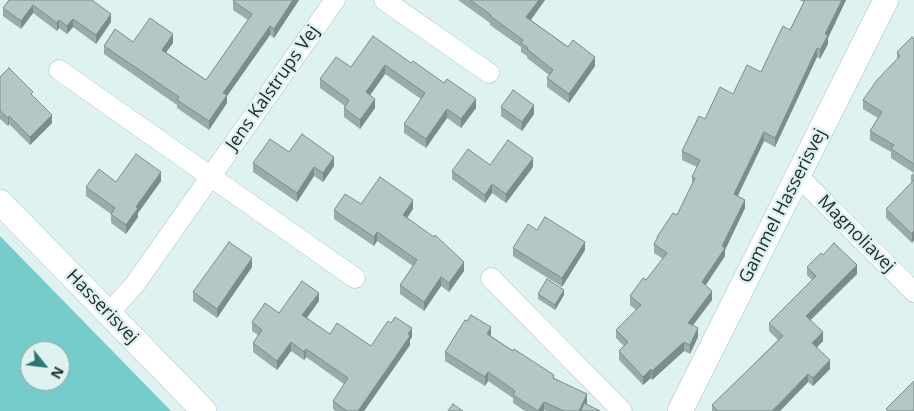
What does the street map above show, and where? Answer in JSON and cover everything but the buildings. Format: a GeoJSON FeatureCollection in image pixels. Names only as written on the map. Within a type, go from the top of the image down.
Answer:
{"type":"FeatureCollection","features":[{"type":"Feature","properties":{"kind":"street","name":"Jens Kalstrups Vej"},"geometry":{"type":"LineString","coordinates":[[109,313],[135,284],[335,0]]}},
{"type":"Feature","properties":{"kind":"street"},"geometry":{"type":"LineString","coordinates":[[384,0],[488,73]]}},
{"type":"Feature","properties":{"kind":"street","name":"Gammel Hasserisvej"},"geometry":{"type":"LineString","coordinates":[[680,411],[886,0]]}},
{"type":"Feature","properties":{"kind":"street"},"geometry":{"type":"LineString","coordinates":[[59,70],[355,278]]}},
{"type":"Feature","properties":{"kind":"street","name":"Magnoliavej"},"geometry":{"type":"LineString","coordinates":[[798,176],[914,292]]}},
{"type":"Feature","properties":{"kind":"street","name":"Hasserisvej"},"geometry":{"type":"LineString","coordinates":[[0,202],[204,411]]}},
{"type":"Feature","properties":{"kind":"street"},"geometry":{"type":"LineString","coordinates":[[491,278],[622,411]]}},
{"type":"Feature","properties":{"kind":"shaded area"},"geometry":{"type":"Polygon","coordinates":[[[0,236],[171,411],[0,411],[0,236]]]}}]}
